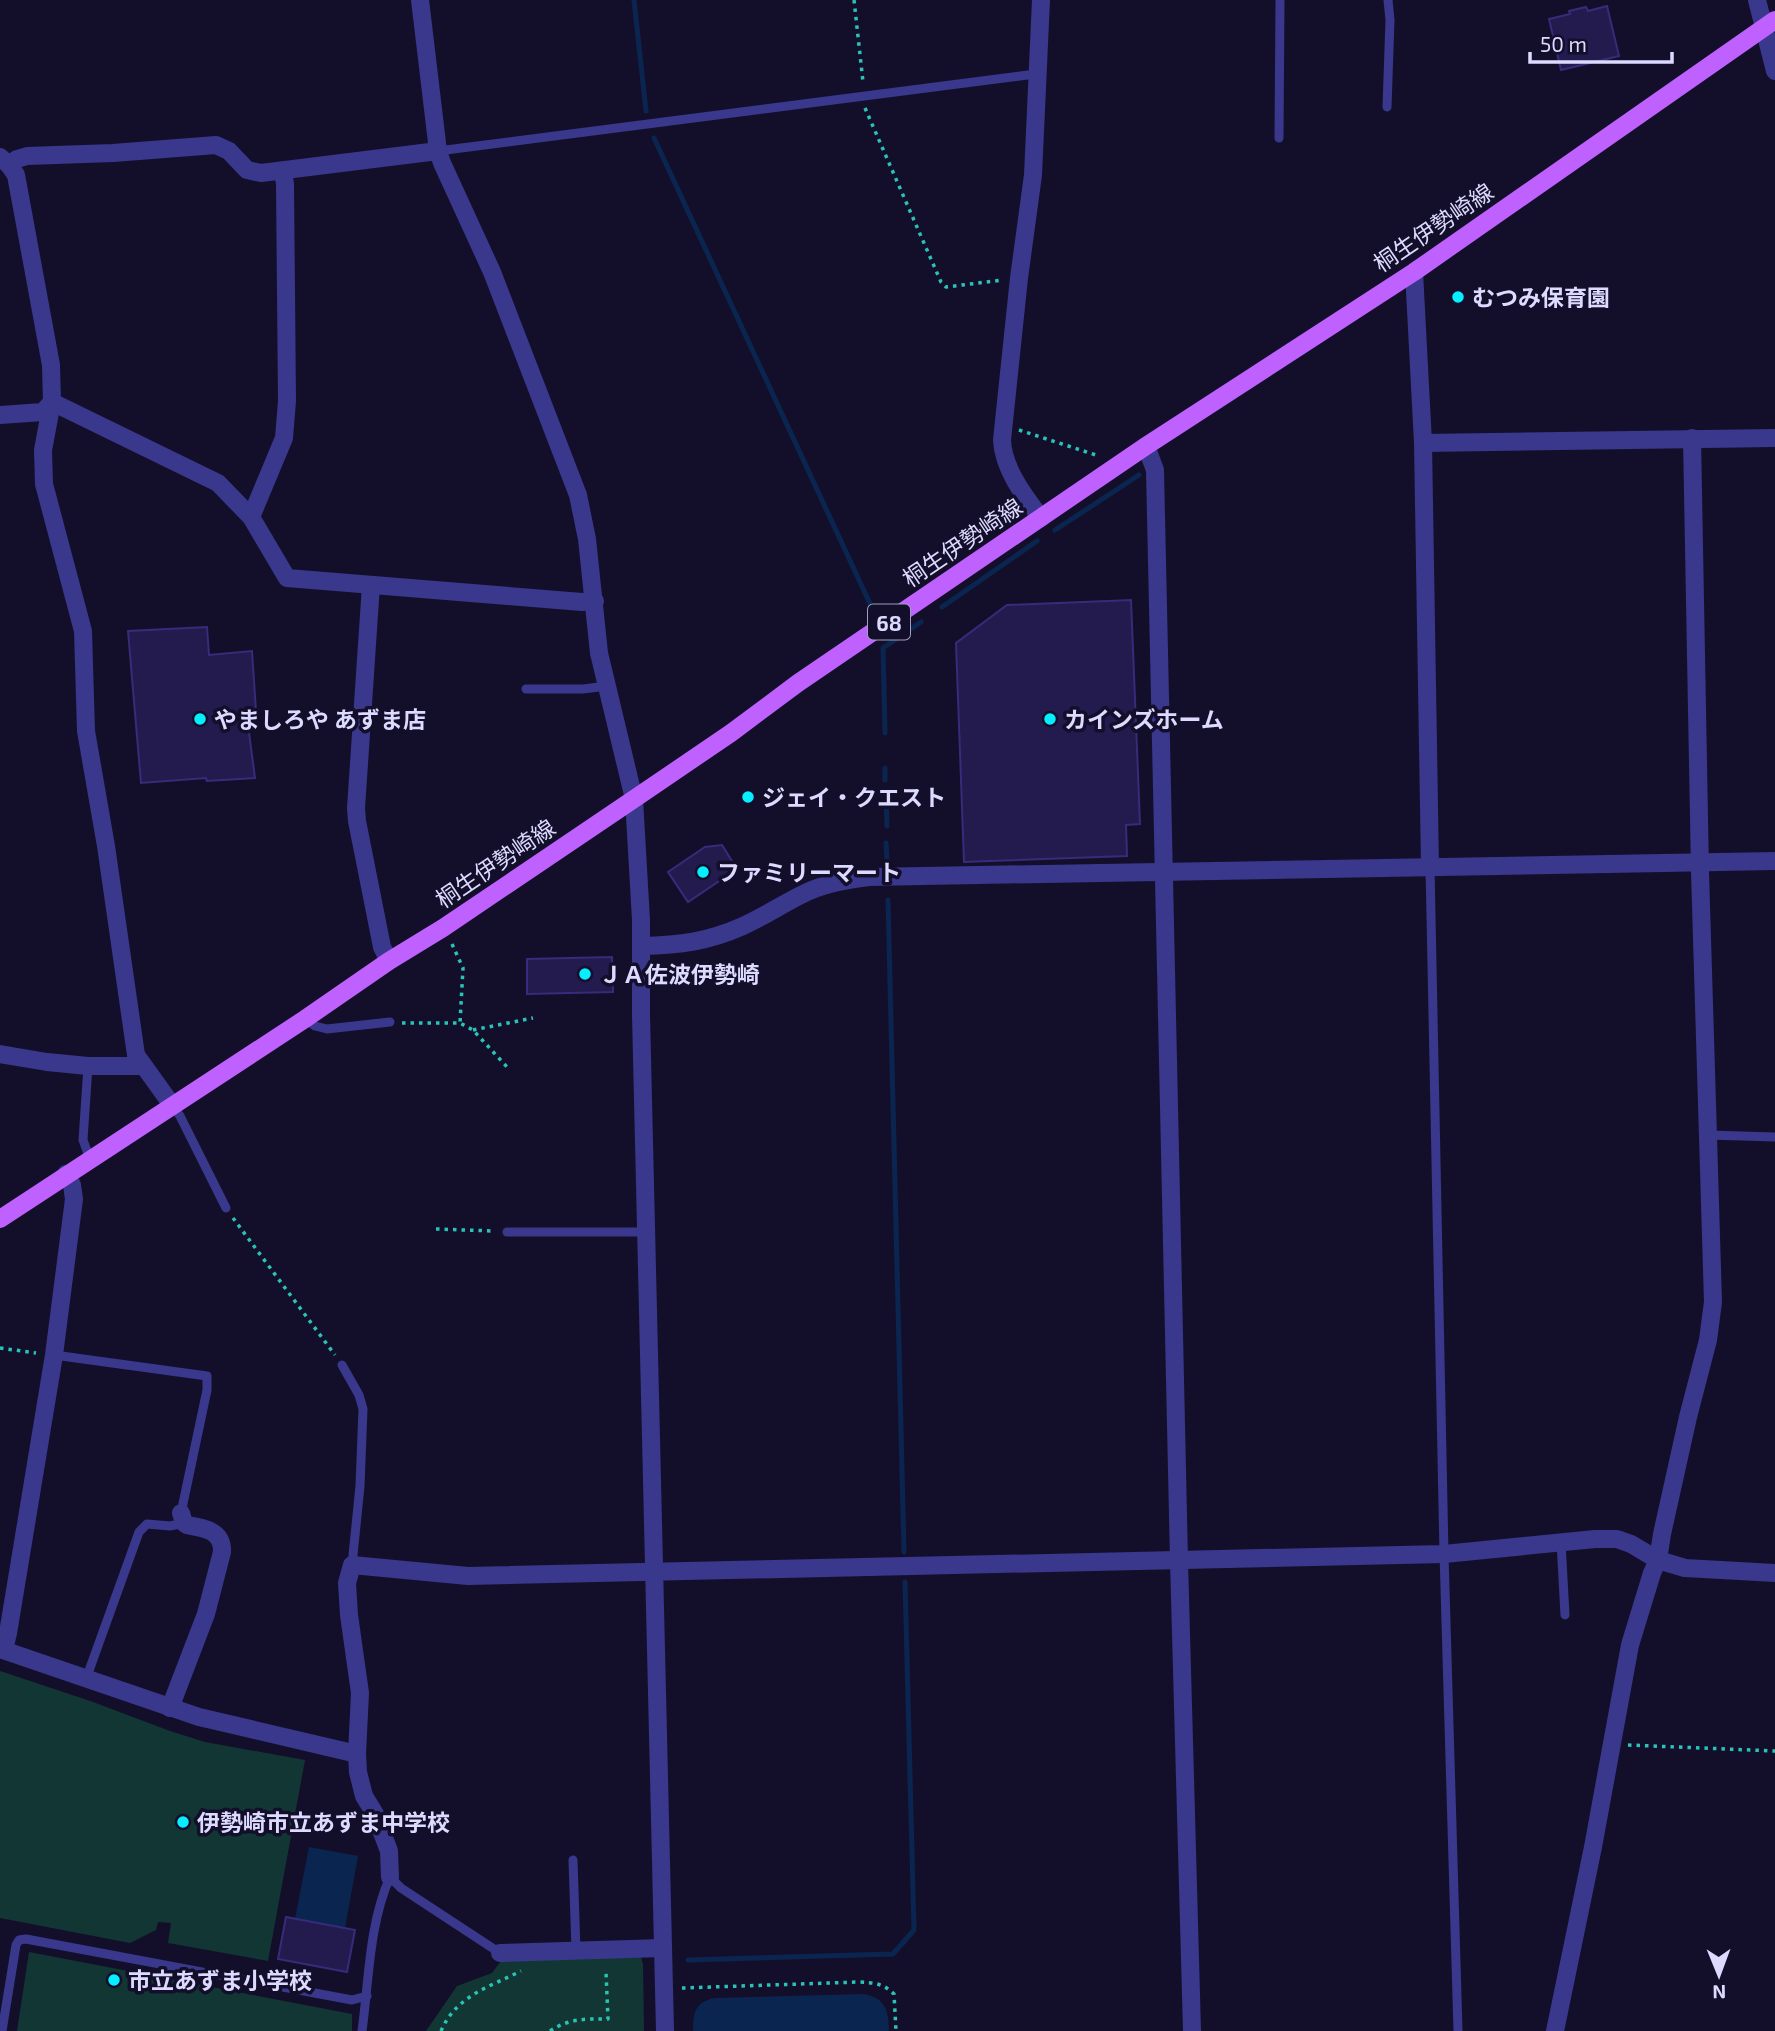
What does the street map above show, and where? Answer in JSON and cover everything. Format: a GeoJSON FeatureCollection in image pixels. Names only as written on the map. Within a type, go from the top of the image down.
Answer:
{"type":"FeatureCollection","features":[{"type":"Feature","properties":{"kind":"main road","name":"桐生伊勢崎線"},"geometry":{"type":"LineString","coordinates":[[0,1219],[634,799],[731,733],[798,683],[1146,446],[1414,272],[1769,24]]}},
{"type":"Feature","properties":{"kind":"street"},"geometry":{"type":"LineString","coordinates":[[420,0],[438,151],[492,272],[573,483],[583,516],[600,653],[634,799],[641,946],[665,2031]]}},
{"type":"Feature","properties":{"kind":"street"},"geometry":{"type":"LineString","coordinates":[[1041,0],[1032,175],[1002,454],[1041,518]]}},
{"type":"Feature","properties":{"kind":"street"},"geometry":{"type":"LineString","coordinates":[[1757,0],[1769,24],[1775,71]]}},
{"type":"Feature","properties":{"kind":"street"},"geometry":{"type":"LineString","coordinates":[[4,161],[27,156],[113,153],[206,144],[222,147],[247,170],[261,173],[438,151]]}},
{"type":"Feature","properties":{"kind":"street"},"geometry":{"type":"LineString","coordinates":[[4,161],[16,175],[51,365],[52,402],[43,450],[44,484],[83,631],[86,731],[106,846],[136,1055],[172,1105]]}},
{"type":"Feature","properties":{"kind":"street"},"geometry":{"type":"LineString","coordinates":[[251,517],[284,438],[287,401],[283,171]]}},
{"type":"Feature","properties":{"kind":"street"},"geometry":{"type":"LineString","coordinates":[[1414,272],[1423,443],[1430,867]]}},
{"type":"Feature","properties":{"kind":"street"},"geometry":{"type":"LineString","coordinates":[[52,402],[218,483],[251,517],[287,578],[595,601]]}},
{"type":"Feature","properties":{"kind":"street"},"geometry":{"type":"LineString","coordinates":[[0,415],[43,411],[52,402]]}},
{"type":"Feature","properties":{"kind":"street"},"geometry":{"type":"LineString","coordinates":[[1555,2031],[1593,1847],[1630,1645],[1658,1560],[1685,1430],[1708,1340],[1713,1302],[1700,863],[1692,438]]}},
{"type":"Feature","properties":{"kind":"street"},"geometry":{"type":"LineString","coordinates":[[1423,443],[1775,438]]}},
{"type":"Feature","properties":{"kind":"street"},"geometry":{"type":"LineString","coordinates":[[1146,446],[1155,470],[1178,1562],[1192,2031]]}},
{"type":"Feature","properties":{"kind":"street"},"geometry":{"type":"LineString","coordinates":[[371,585],[356,808],[382,947],[389,961]]}},
{"type":"Feature","properties":{"kind":"street"},"geometry":{"type":"LineString","coordinates":[[641,946],[680,945],[718,936],[769,914],[800,895],[845,880],[900,876],[1775,861]]}},
{"type":"Feature","properties":{"kind":"street"},"geometry":{"type":"LineString","coordinates":[[0,1054],[88,1066],[144,1066]]}},
{"type":"Feature","properties":{"kind":"street"},"geometry":{"type":"LineString","coordinates":[[66,1174],[72,1185],[74,1199],[54,1356],[9,1576],[2,1650],[199,1717],[357,1754]]}},
{"type":"Feature","properties":{"kind":"street"},"geometry":{"type":"LineString","coordinates":[[170,1708],[206,1614],[223,1544],[216,1533],[183,1518]]}},
{"type":"Feature","properties":{"kind":"street"},"geometry":{"type":"LineString","coordinates":[[390,1877],[389,1851],[375,1815],[364,1796],[358,1772],[360,1693],[348,1615],[347,1583],[352,1565],[468,1576],[1178,1562],[1444,1554],[1617,1539],[1658,1560],[1685,1568],[1775,1573]]}},
{"type":"Feature","properties":{"kind":"street"},"geometry":{"type":"LineString","coordinates":[[500,1953],[663,1948]]}},
{"type":"Feature","properties":{"kind":"lane"},"geometry":{"type":"LineString","coordinates":[[1279,138],[1280,0]]}},
{"type":"Feature","properties":{"kind":"lane"},"geometry":{"type":"LineString","coordinates":[[1387,107],[1390,20],[1388,0]]}},
{"type":"Feature","properties":{"kind":"lane"},"geometry":{"type":"LineString","coordinates":[[438,151],[1036,74]]}},
{"type":"Feature","properties":{"kind":"lane"},"geometry":{"type":"LineString","coordinates":[[526,689],[583,689],[607,686]]}},
{"type":"Feature","properties":{"kind":"lane"},"geometry":{"type":"LineString","coordinates":[[1430,867],[1444,1554],[1458,2031]]}},
{"type":"Feature","properties":{"kind":"lane"},"geometry":{"type":"LineString","coordinates":[[305,1019],[327,1029],[390,1022]]}},
{"type":"Feature","properties":{"kind":"lane"},"geometry":{"type":"LineString","coordinates":[[88,1066],[83,1140],[90,1159]]}},
{"type":"Feature","properties":{"kind":"lane"},"geometry":{"type":"LineString","coordinates":[[172,1105],[226,1208]]}},
{"type":"Feature","properties":{"kind":"lane"},"geometry":{"type":"LineString","coordinates":[[1708,1135],[1775,1137]]}},
{"type":"Feature","properties":{"kind":"lane"},"geometry":{"type":"LineString","coordinates":[[507,1231],[647,1232]]}},
{"type":"Feature","properties":{"kind":"lane"},"geometry":{"type":"LineString","coordinates":[[54,1356],[207,1376],[207,1390],[183,1518],[170,1526],[147,1524],[139,1532],[86,1679]]}},
{"type":"Feature","properties":{"kind":"lane"},"geometry":{"type":"LineString","coordinates":[[342,1366],[359,1395],[363,1409],[360,1486],[352,1565]]}},
{"type":"Feature","properties":{"kind":"lane"},"geometry":{"type":"LineString","coordinates":[[1561,1542],[1565,1615]]}},
{"type":"Feature","properties":{"kind":"lane"},"geometry":{"type":"LineString","coordinates":[[573,1860],[576,1950]]}},
{"type":"Feature","properties":{"kind":"lane"},"geometry":{"type":"LineString","coordinates":[[362,2031],[376,1922],[382,1895],[390,1877],[401,1888],[500,1953]]}},
{"type":"Feature","properties":{"kind":"lane"},"geometry":{"type":"LineString","coordinates":[[2,2031],[16,1945],[19,1940],[26,1938],[352,2000],[367,1996]]}},
{"type":"Feature","properties":{"kind":"path"},"geometry":{"type":"LineString","coordinates":[[854,0],[865,108],[941,282],[946,287],[1019,278]]}},
{"type":"Feature","properties":{"kind":"path"},"geometry":{"type":"LineString","coordinates":[[1004,426],[1098,455],[1106,459],[1113,469]]}},
{"type":"Feature","properties":{"kind":"path"},"geometry":{"type":"LineString","coordinates":[[443,928],[456,948],[463,968],[460,1023]]}},
{"type":"Feature","properties":{"kind":"path"},"geometry":{"type":"LineString","coordinates":[[473,1030],[533,1018]]}},
{"type":"Feature","properties":{"kind":"path"},"geometry":{"type":"LineString","coordinates":[[390,1022],[460,1023],[473,1030],[508,1068]]}},
{"type":"Feature","properties":{"kind":"path"},"geometry":{"type":"LineString","coordinates":[[226,1208],[342,1366]]}},
{"type":"Feature","properties":{"kind":"path"},"geometry":{"type":"LineString","coordinates":[[436,1229],[507,1231]]}},
{"type":"Feature","properties":{"kind":"path"},"geometry":{"type":"LineString","coordinates":[[0,1348],[54,1356]]}},
{"type":"Feature","properties":{"kind":"path"},"geometry":{"type":"LineString","coordinates":[[1612,1744],[1775,1751]]}},
{"type":"Feature","properties":{"kind":"path"},"geometry":{"type":"LineString","coordinates":[[441,2031],[458,2005],[472,1994],[528,1967]]}},
{"type":"Feature","properties":{"kind":"path"},"geometry":{"type":"LineString","coordinates":[[550,2031],[565,2022],[608,2019],[606,1972]]}},
{"type":"Feature","properties":{"kind":"path"},"geometry":{"type":"LineString","coordinates":[[678,1988],[879,1983],[887,1986],[894,1994],[896,2031]]}},
{"type":"Feature","properties":{"kind":"green space","name":"伊勢崎市立あずま中学校"},"geometry":{"type":"Polygon","coordinates":[[[0,1671],[205,1742],[305,1760],[268,1961],[168,1943],[171,1923],[158,1922],[156,1930],[130,1943],[0,1918],[0,1671]]]}},
{"type":"Feature","properties":{"kind":"green space","name":"市立あずま小学校"},"geometry":{"type":"Polygon","coordinates":[[[29,1952],[352,2014],[352,2031],[17,2031],[29,1952]]]}},
{"type":"Feature","properties":{"kind":"green space"},"geometry":{"type":"Polygon","coordinates":[[[640,1954],[643,1964],[644,2031],[426,2031],[457,1986],[492,1973],[501,1961],[640,1954]]]}},
{"type":"Feature","properties":{"kind":"water"},"geometry":{"type":"Polygon","coordinates":[[[309,1847],[358,1856],[345,1928],[295,1919],[309,1847]]]}},
{"type":"Feature","properties":{"kind":"water"},"geometry":{"type":"Polygon","coordinates":[[[863,1994],[877,1999],[884,2006],[889,2031],[693,2031],[696,2009],[703,2002],[715,1998],[863,1994]]]}},
{"type":"Feature","properties":{"kind":"building"},"geometry":{"type":"Polygon","coordinates":[[[1607,6],[1619,56],[1561,70],[1549,19],[1586,7],[1588,11],[1607,6]]]}},
{"type":"Feature","properties":{"kind":"building"},"geometry":{"type":"Polygon","coordinates":[[[1131,600],[1140,824],[1126,825],[1127,856],[964,862],[956,643],[1007,605],[1131,600]]]}},
{"type":"Feature","properties":{"kind":"building"},"geometry":{"type":"Polygon","coordinates":[[[207,627],[209,655],[252,651],[257,726],[248,725],[255,778],[207,781],[206,778],[141,783],[128,631],[207,627]]]}},
{"type":"Feature","properties":{"kind":"building"},"geometry":{"type":"Polygon","coordinates":[[[722,845],[737,869],[688,902],[668,872],[705,847],[722,845]]]}},
{"type":"Feature","properties":{"kind":"building"},"geometry":{"type":"Polygon","coordinates":[[[612,957],[613,992],[527,994],[527,959],[612,957]]]}},
{"type":"Feature","properties":{"kind":"building"},"geometry":{"type":"Polygon","coordinates":[[[286,1917],[355,1930],[347,1972],[278,1959],[286,1917]]]}},
{"type":"Feature","properties":{"kind":"waterway"},"geometry":{"type":"LineString","coordinates":[[634,0],[646,111]]}},
{"type":"Feature","properties":{"kind":"waterway"},"geometry":{"type":"LineString","coordinates":[[654,138],[872,608]]}},
{"type":"Feature","properties":{"kind":"waterway"},"geometry":{"type":"LineString","coordinates":[[1055,530],[1139,475]]}},
{"type":"Feature","properties":{"kind":"waterway"},"geometry":{"type":"LineString","coordinates":[[942,607],[1037,541]]}},
{"type":"Feature","properties":{"kind":"waterway"},"geometry":{"type":"LineString","coordinates":[[885,733],[883,648],[921,622]]}},
{"type":"Feature","properties":{"kind":"waterway"},"geometry":{"type":"LineString","coordinates":[[885,768],[885,780]]}},
{"type":"Feature","properties":{"kind":"waterway"},"geometry":{"type":"LineString","coordinates":[[886,797],[887,826]]}},
{"type":"Feature","properties":{"kind":"waterway"},"geometry":{"type":"LineString","coordinates":[[886,843],[887,860]]}},
{"type":"Feature","properties":{"kind":"waterway"},"geometry":{"type":"LineString","coordinates":[[888,900],[904,1552]]}},
{"type":"Feature","properties":{"kind":"waterway"},"geometry":{"type":"LineString","coordinates":[[688,1960],[893,1954],[914,1930],[905,1582]]}},
{"type":"Feature","properties":{"kind":"place","name":"むつみ保育園"},"geometry":{"type":"Point","coordinates":[1458,297]}},
{"type":"Feature","properties":{"kind":"place","name":"やましろや あずま店"},"geometry":{"type":"Point","coordinates":[200,719]}},
{"type":"Feature","properties":{"kind":"place","name":"カインズホーム"},"geometry":{"type":"Point","coordinates":[1050,719]}},
{"type":"Feature","properties":{"kind":"place","name":"ジェイ・クエスト"},"geometry":{"type":"Point","coordinates":[748,797]}},
{"type":"Feature","properties":{"kind":"place","name":"ファミリーマート"},"geometry":{"type":"Point","coordinates":[703,872]}},
{"type":"Feature","properties":{"kind":"place","name":"ＪＡ佐波伊勢崎"},"geometry":{"type":"Point","coordinates":[585,974]}},
{"type":"Feature","properties":{"kind":"place","name":"伊勢崎市立あずま中学校"},"geometry":{"type":"Point","coordinates":[183,1822]}},
{"type":"Feature","properties":{"kind":"place","name":"市立あずま小学校"},"geometry":{"type":"Point","coordinates":[114,1980]}}]}
